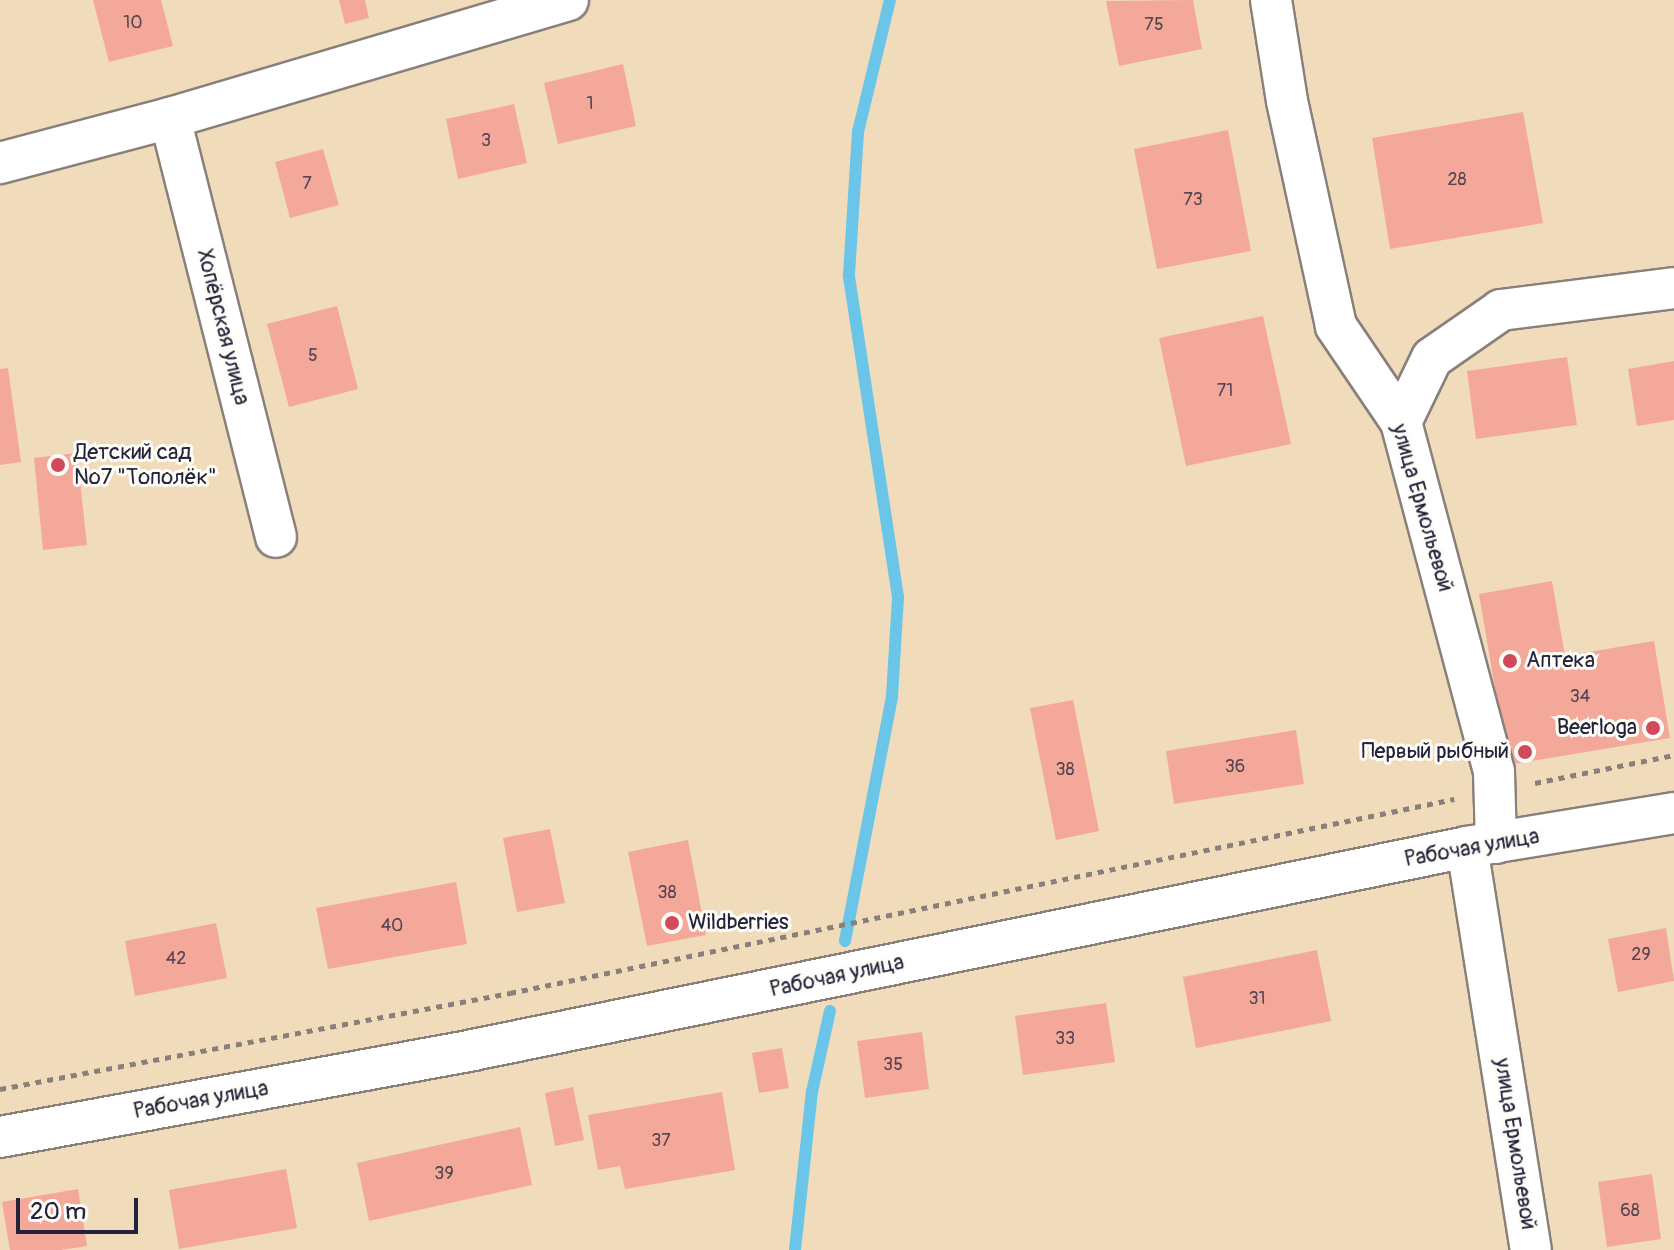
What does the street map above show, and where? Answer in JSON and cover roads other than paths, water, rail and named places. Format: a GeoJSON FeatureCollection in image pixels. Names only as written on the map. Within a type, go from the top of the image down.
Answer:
{"type":"FeatureCollection","features":[{"type":"Feature","properties":{"kind":"street"},"geometry":{"type":"LineString","coordinates":[[0,163],[170,118],[568,0]]}},
{"type":"Feature","properties":{"kind":"street","name":"улица Ермольевой"},"geometry":{"type":"LineString","coordinates":[[1271,0],[1287,101],[1336,326],[1401,422],[1490,756],[1494,791],[1482,845],[1531,1250]]}},
{"type":"Feature","properties":{"kind":"street","name":"Хопёрская улица"},"geometry":{"type":"LineString","coordinates":[[170,118],[276,537]]}},
{"type":"Feature","properties":{"kind":"street"},"geometry":{"type":"LineString","coordinates":[[1401,422],[1432,358],[1501,310],[1674,288]]}},
{"type":"Feature","properties":{"kind":"street","name":"Рабочая улица"},"geometry":{"type":"LineString","coordinates":[[0,1137],[488,1047],[1482,845],[1674,813]]}},
{"type":"Feature","properties":{"kind":"waterway"},"geometry":{"type":"LineString","coordinates":[[845,941],[892,696],[898,597],[849,275],[858,132],[890,0]]}},
{"type":"Feature","properties":{"kind":"waterway"},"geometry":{"type":"LineString","coordinates":[[795,1250],[812,1092],[830,1011]]}},
{"type":"Feature","properties":{"kind":"place","name":"Детский сад №7 \"Тополёк\""},"geometry":{"type":"Point","coordinates":[58,465]}},
{"type":"Feature","properties":{"kind":"place","name":"Аптека"},"geometry":{"type":"Point","coordinates":[1510,661]}},
{"type":"Feature","properties":{"kind":"place","name":"Beerloga"},"geometry":{"type":"Point","coordinates":[1653,728]}},
{"type":"Feature","properties":{"kind":"place","name":"Первый рыбный"},"geometry":{"type":"Point","coordinates":[1525,752]}},
{"type":"Feature","properties":{"kind":"place","name":"Wildberries"},"geometry":{"type":"Point","coordinates":[672,923]}}]}
